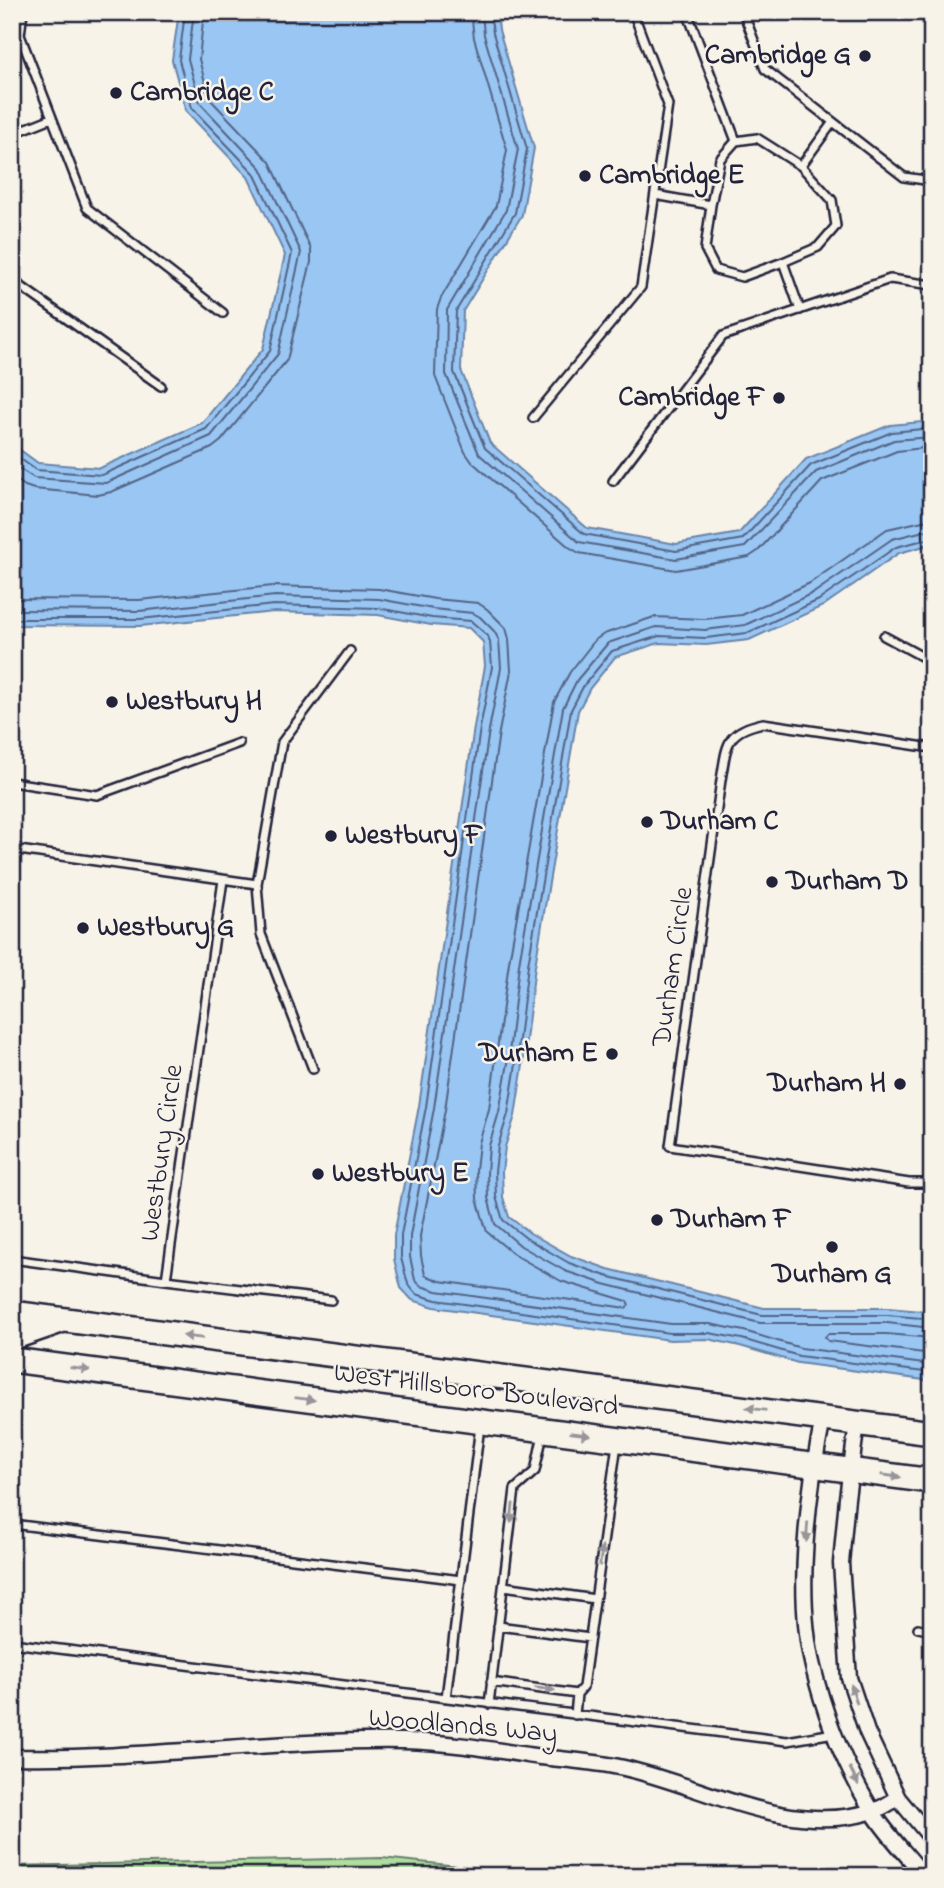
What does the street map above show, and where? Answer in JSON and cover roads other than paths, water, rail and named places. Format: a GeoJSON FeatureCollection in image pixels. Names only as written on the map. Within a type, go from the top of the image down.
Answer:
{"type":"FeatureCollection","features":[{"type":"Feature","properties":{"kind":"main road","name":"West Hillsboro Boulevard"},"geometry":{"type":"LineString","coordinates":[[12,1313],[932,1433]]}},
{"type":"Feature","properties":{"kind":"main road"},"geometry":{"type":"LineString","coordinates":[[12,1338],[65,1320]]}},
{"type":"Feature","properties":{"kind":"main road","name":"West Hillsboro Boulevard"},"geometry":{"type":"LineString","coordinates":[[17,1363],[932,1481]]}},
{"type":"Feature","properties":{"kind":"street"},"geometry":{"type":"LineString","coordinates":[[824,1419],[814,1465],[805,1566],[813,1666],[834,1732],[872,1812],[924,1876]]}},
{"type":"Feature","properties":{"kind":"street"},"geometry":{"type":"LineString","coordinates":[[857,1423],[841,1563],[849,1678],[867,1732],[898,1798],[932,1839]]}},
{"type":"Feature","properties":{"kind":"street","name":"Woodlands Way"},"geometry":{"type":"LineString","coordinates":[[12,1757],[66,1759],[404,1741],[488,1749],[623,1768],[714,1796],[808,1819],[835,1819],[872,1812],[898,1798]]}},
{"type":"Feature","properties":{"kind":"lane"},"geometry":{"type":"LineString","coordinates":[[23,12],[20,34],[87,208],[223,313]]}},
{"type":"Feature","properties":{"kind":"lane"},"geometry":{"type":"LineString","coordinates":[[533,418],[641,287],[668,105],[633,12]]}},
{"type":"Feature","properties":{"kind":"lane"},"geometry":{"type":"LineString","coordinates":[[687,12],[736,141]]}},
{"type":"Feature","properties":{"kind":"lane"},"geometry":{"type":"LineString","coordinates":[[743,12],[765,69],[904,177],[932,181]]}},
{"type":"Feature","properties":{"kind":"lane"},"geometry":{"type":"LineString","coordinates":[[12,135],[52,118]]}},
{"type":"Feature","properties":{"kind":"lane"},"geometry":{"type":"LineString","coordinates":[[801,166],[834,122]]}},
{"type":"Feature","properties":{"kind":"lane"},"geometry":{"type":"LineString","coordinates":[[757,138],[801,166],[832,200],[836,226],[818,247],[783,262],[742,277],[716,270],[705,249],[720,159],[736,141],[757,138]]}},
{"type":"Feature","properties":{"kind":"lane"},"geometry":{"type":"LineString","coordinates":[[655,195],[711,205]]}},
{"type":"Feature","properties":{"kind":"lane"},"geometry":{"type":"LineString","coordinates":[[783,262],[800,310]]}},
{"type":"Feature","properties":{"kind":"lane"},"geometry":{"type":"LineString","coordinates":[[12,279],[161,386]]}},
{"type":"Feature","properties":{"kind":"lane"},"geometry":{"type":"LineString","coordinates":[[612,481],[723,336],[890,279],[932,285]]}},
{"type":"Feature","properties":{"kind":"lane"},"geometry":{"type":"LineString","coordinates":[[884,636],[932,662]]}},
{"type":"Feature","properties":{"kind":"lane"},"geometry":{"type":"LineString","coordinates":[[313,1069],[261,934],[257,884],[282,742],[350,651]]}},
{"type":"Feature","properties":{"kind":"lane","name":"Durham Circle"},"geometry":{"type":"LineString","coordinates":[[932,748],[763,723],[745,727],[733,736],[727,745],[670,1146],[909,1183],[932,1183]]}},
{"type":"Feature","properties":{"kind":"lane"},"geometry":{"type":"LineString","coordinates":[[12,782],[97,795],[239,743]]}},
{"type":"Feature","properties":{"kind":"lane"},"geometry":{"type":"LineString","coordinates":[[12,849],[257,884]]}},
{"type":"Feature","properties":{"kind":"lane","name":"Westbury Circle"},"geometry":{"type":"LineString","coordinates":[[12,1259],[166,1280],[223,880]]}},
{"type":"Feature","properties":{"kind":"lane"},"geometry":{"type":"LineString","coordinates":[[166,1280],[331,1300]]}},
{"type":"Feature","properties":{"kind":"lane"},"geometry":{"type":"LineString","coordinates":[[446,1698],[481,1422]]}},
{"type":"Feature","properties":{"kind":"lane"},"geometry":{"type":"LineString","coordinates":[[489,1703],[515,1489],[535,1471],[544,1430]]}},
{"type":"Feature","properties":{"kind":"lane"},"geometry":{"type":"LineString","coordinates":[[575,1715],[577,1693],[583,1687],[617,1439]]}},
{"type":"Feature","properties":{"kind":"lane"},"geometry":{"type":"LineString","coordinates":[[12,1524],[461,1580]]}},
{"type":"Feature","properties":{"kind":"lane"},"geometry":{"type":"LineString","coordinates":[[504,1586],[595,1599]]}},
{"type":"Feature","properties":{"kind":"lane"},"geometry":{"type":"LineString","coordinates":[[498,1626],[590,1638]]}},
{"type":"Feature","properties":{"kind":"lane"},"geometry":{"type":"LineString","coordinates":[[918,1628],[932,1631]]}},
{"type":"Feature","properties":{"kind":"lane"},"geometry":{"type":"LineString","coordinates":[[12,1643],[786,1741],[834,1732]]}},
{"type":"Feature","properties":{"kind":"lane"},"geometry":{"type":"LineString","coordinates":[[491,1682],[577,1693]]}},
{"type":"Feature","properties":{"kind":"water"},"geometry":{"type":"Polygon","coordinates":[[[179,12],[497,12],[499,30],[534,148],[522,215],[463,311],[461,370],[490,443],[587,528],[676,544],[739,533],[806,459],[890,425],[932,421],[932,544],[899,553],[823,606],[749,640],[706,645],[659,643],[615,657],[590,688],[578,711],[535,966],[515,1116],[505,1147],[502,1172],[503,1197],[509,1217],[530,1233],[571,1256],[608,1269],[764,1308],[888,1308],[932,1312],[932,1381],[798,1363],[708,1339],[670,1340],[434,1307],[412,1300],[401,1288],[394,1259],[394,1235],[419,1106],[485,666],[483,642],[469,628],[431,625],[378,615],[274,612],[140,626],[12,625],[12,444],[38,463],[100,468],[202,423],[263,349],[285,255],[248,177],[186,111],[172,60],[179,12]]]}},
{"type":"Feature","properties":{"kind":"place","name":"Cambridge G"},"geometry":{"type":"Point","coordinates":[865,56]}},
{"type":"Feature","properties":{"kind":"place","name":"Cambridge C"},"geometry":{"type":"Point","coordinates":[116,93]}},
{"type":"Feature","properties":{"kind":"place","name":"Cambridge E"},"geometry":{"type":"Point","coordinates":[585,176]}},
{"type":"Feature","properties":{"kind":"place","name":"Cambridge F"},"geometry":{"type":"Point","coordinates":[779,398]}},
{"type":"Feature","properties":{"kind":"place","name":"Westbury H"},"geometry":{"type":"Point","coordinates":[112,702]}},
{"type":"Feature","properties":{"kind":"place","name":"Durham C"},"geometry":{"type":"Point","coordinates":[647,822]}},
{"type":"Feature","properties":{"kind":"place","name":"Westbury F"},"geometry":{"type":"Point","coordinates":[331,836]}},
{"type":"Feature","properties":{"kind":"place","name":"Durham D"},"geometry":{"type":"Point","coordinates":[772,882]}},
{"type":"Feature","properties":{"kind":"place","name":"Westbury G"},"geometry":{"type":"Point","coordinates":[83,928]}},
{"type":"Feature","properties":{"kind":"place","name":"Durham E"},"geometry":{"type":"Point","coordinates":[612,1054]}},
{"type":"Feature","properties":{"kind":"place","name":"Durham H"},"geometry":{"type":"Point","coordinates":[900,1084]}},
{"type":"Feature","properties":{"kind":"place","name":"Westbury E"},"geometry":{"type":"Point","coordinates":[318,1174]}},
{"type":"Feature","properties":{"kind":"place","name":"Durham F"},"geometry":{"type":"Point","coordinates":[657,1220]}},
{"type":"Feature","properties":{"kind":"place","name":"Durham G"},"geometry":{"type":"Point","coordinates":[832,1247]}}]}
